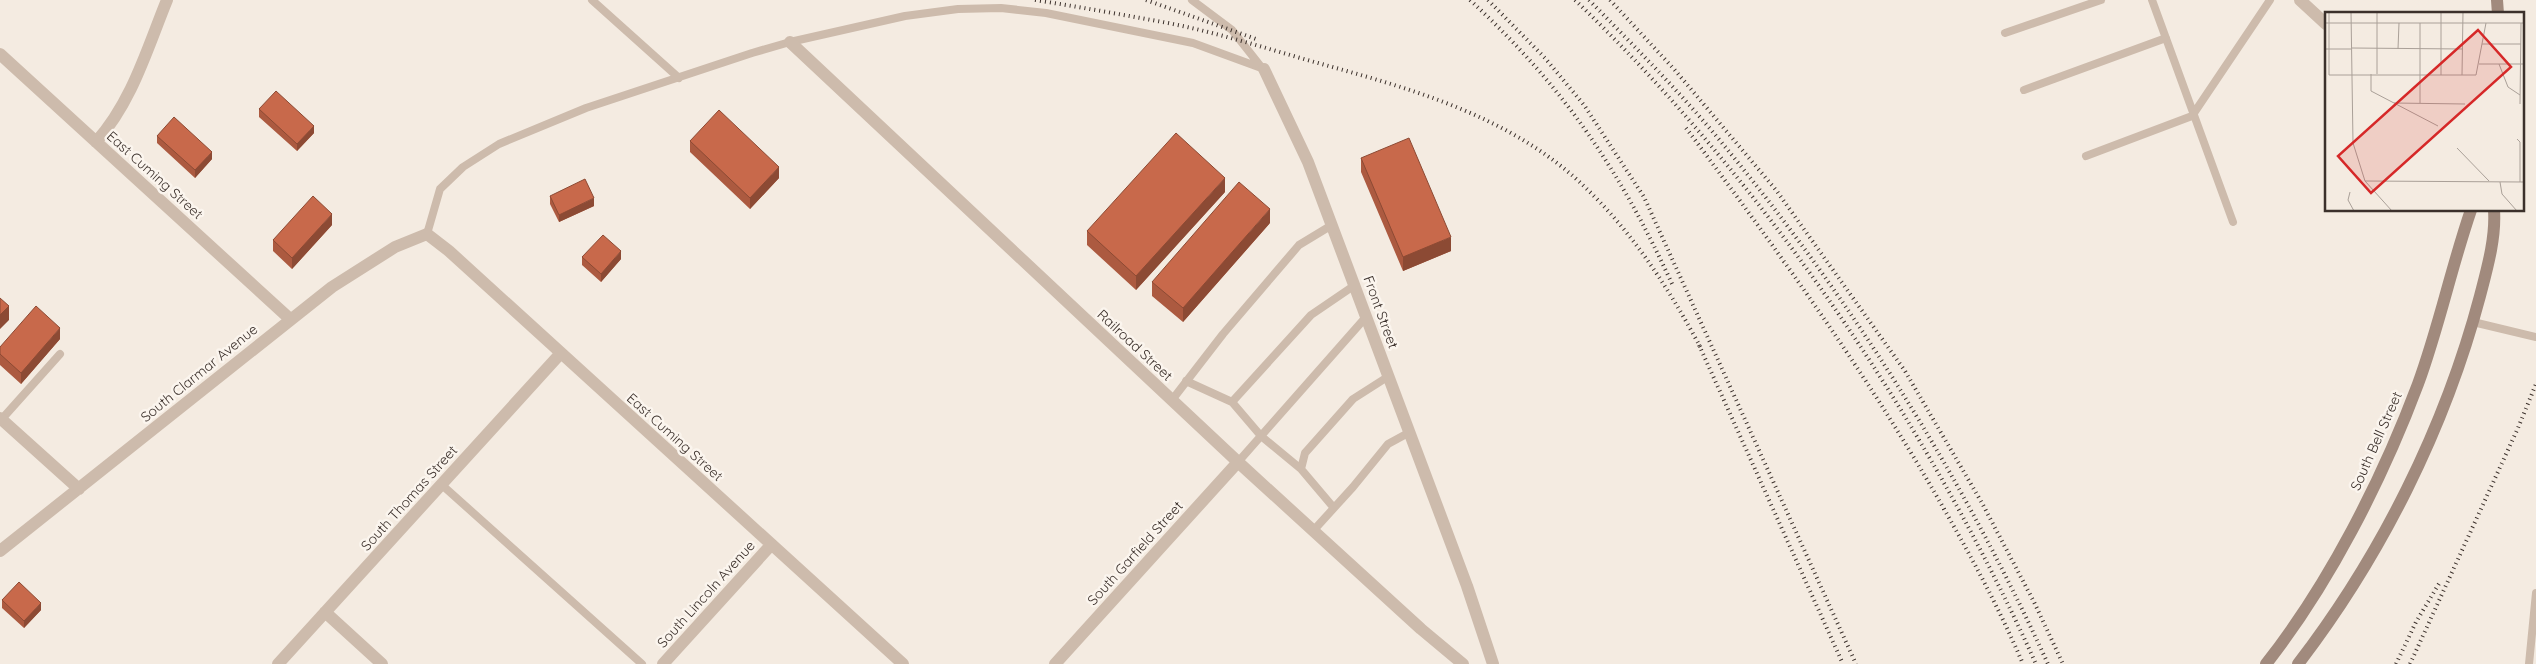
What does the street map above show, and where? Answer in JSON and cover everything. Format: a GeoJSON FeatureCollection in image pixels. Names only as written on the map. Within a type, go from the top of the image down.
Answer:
{"type":"FeatureCollection","features":[{"type":"Feature","properties":{"kind":"main road","name":"South Bell Street"},"geometry":{"type":"LineString","coordinates":[[2266,664],[2302,616],[2330,568],[2356,521],[2397,434],[2431,346],[2471,211]]}},
{"type":"Feature","properties":{"kind":"main road"},"geometry":{"type":"LineString","coordinates":[[2298,664],[2354,585],[2402,496],[2447,396],[2473,322],[2491,247],[2494,211]]}},
{"type":"Feature","properties":{"kind":"street"},"geometry":{"type":"LineString","coordinates":[[96,142],[111,125],[124,104],[167,0]]}},
{"type":"Feature","properties":{"kind":"street"},"geometry":{"type":"LineString","coordinates":[[2300,0],[2325,23]]}},
{"type":"Feature","properties":{"kind":"street","name":"Railroad Street"},"geometry":{"type":"LineString","coordinates":[[790,42],[1238,462],[1463,664]]}},
{"type":"Feature","properties":{"kind":"street","name":"East Cuming Street"},"geometry":{"type":"LineString","coordinates":[[0,54],[290,319]]}},
{"type":"Feature","properties":{"kind":"street","name":"Front Street"},"geometry":{"type":"LineString","coordinates":[[1264,69],[1294,128],[1332,225],[1410,432],[1494,664]]}},
{"type":"Feature","properties":{"kind":"street","name":"East Cuming Street"},"geometry":{"type":"LineString","coordinates":[[426,234],[449,251],[903,664]]}},
{"type":"Feature","properties":{"kind":"street","name":"South Clarmar Avenue"},"geometry":{"type":"LineString","coordinates":[[0,551],[290,319],[365,265],[402,243],[426,234]]}},
{"type":"Feature","properties":{"kind":"street","name":"South Thomas Street"},"geometry":{"type":"LineString","coordinates":[[278,664],[561,353]]}},
{"type":"Feature","properties":{"kind":"street"},"geometry":{"type":"LineString","coordinates":[[1,419],[79,489]]}},
{"type":"Feature","properties":{"kind":"street","name":"South Garfield Street"},"geometry":{"type":"LineString","coordinates":[[1055,664],[1238,462]]}},
{"type":"Feature","properties":{"kind":"street","name":"South Lincoln Avenue"},"geometry":{"type":"LineString","coordinates":[[663,664],[771,544]]}},
{"type":"Feature","properties":{"kind":"street"},"geometry":{"type":"LineString","coordinates":[[325,612],[382,664]]}},
{"type":"Feature","properties":{"kind":"lane"},"geometry":{"type":"LineString","coordinates":[[592,0],[680,78]]}},
{"type":"Feature","properties":{"kind":"lane","name":"Front Street"},"geometry":{"type":"LineString","coordinates":[[1192,0],[1232,30],[1264,69]]}},
{"type":"Feature","properties":{"kind":"lane"},"geometry":{"type":"LineString","coordinates":[[2004,33],[2101,0]]}},
{"type":"Feature","properties":{"kind":"lane"},"geometry":{"type":"LineString","coordinates":[[2152,0],[2192,116],[2233,222]]}},
{"type":"Feature","properties":{"kind":"lane"},"geometry":{"type":"LineString","coordinates":[[2086,156],[2192,116],[2270,0]]}},
{"type":"Feature","properties":{"kind":"lane"},"geometry":{"type":"LineString","coordinates":[[426,234],[440,188],[464,166],[499,144],[586,108],[790,42],[906,16],[958,9],[1002,8],[1046,13],[1193,43],[1264,69]]}},
{"type":"Feature","properties":{"kind":"lane"},"geometry":{"type":"LineString","coordinates":[[2024,90],[2166,38]]}},
{"type":"Feature","properties":{"kind":"lane"},"geometry":{"type":"LineString","coordinates":[[1172,400],[1299,245],[1332,225]]}},
{"type":"Feature","properties":{"kind":"lane"},"geometry":{"type":"LineString","coordinates":[[1232,402],[1311,314],[1355,285]]}},
{"type":"Feature","properties":{"kind":"lane"},"geometry":{"type":"LineString","coordinates":[[1238,462],[1366,317]]}},
{"type":"Feature","properties":{"kind":"lane"},"geometry":{"type":"LineString","coordinates":[[2473,322],[2536,337]]}},
{"type":"Feature","properties":{"kind":"lane"},"geometry":{"type":"LineString","coordinates":[[1,419],[60,354]]}},
{"type":"Feature","properties":{"kind":"lane"},"geometry":{"type":"LineString","coordinates":[[1301,469],[1305,452],[1353,399],[1388,376]]}},
{"type":"Feature","properties":{"kind":"lane"},"geometry":{"type":"LineString","coordinates":[[1186,382],[1232,402],[1261,436],[1301,469],[1334,508]]}},
{"type":"Feature","properties":{"kind":"lane"},"geometry":{"type":"LineString","coordinates":[[1313,531],[1388,444],[1410,432]]}},
{"type":"Feature","properties":{"kind":"lane"},"geometry":{"type":"LineString","coordinates":[[442,484],[642,664]]}},
{"type":"Feature","properties":{"kind":"lane"},"geometry":{"type":"LineString","coordinates":[[2529,664],[2536,593]]}},
{"type":"Feature","properties":{"kind":"building"},"geometry":{"type":"Polygon","coordinates":[[[276,91],[314,126],[297,144],[259,109],[276,91]]]}},
{"type":"Feature","properties":{"kind":"building"},"geometry":{"type":"Polygon","coordinates":[[[719,110],[779,167],[750,198],[690,141],[719,110]]]}},
{"type":"Feature","properties":{"kind":"building"},"geometry":{"type":"Polygon","coordinates":[[[174,117],[212,152],[195,170],[157,136],[174,117]]]}},
{"type":"Feature","properties":{"kind":"building"},"geometry":{"type":"Polygon","coordinates":[[[1176,133],[1225,178],[1136,276],[1087,231],[1176,133]]]}},
{"type":"Feature","properties":{"kind":"building"},"geometry":{"type":"Polygon","coordinates":[[[1409,138],[1451,237],[1403,257],[1361,158],[1409,138]]]}},
{"type":"Feature","properties":{"kind":"building"},"geometry":{"type":"Polygon","coordinates":[[[585,179],[594,198],[559,215],[550,196],[585,179]]]}},
{"type":"Feature","properties":{"kind":"building"},"geometry":{"type":"Polygon","coordinates":[[[1239,182],[1270,209],[1183,308],[1152,282],[1239,182]]]}},
{"type":"Feature","properties":{"kind":"building"},"geometry":{"type":"Polygon","coordinates":[[[313,196],[332,214],[292,258],[273,240],[313,196]]]}},
{"type":"Feature","properties":{"kind":"building"},"geometry":{"type":"Polygon","coordinates":[[[603,235],[621,251],[601,274],[582,257],[603,235]]]}},
{"type":"Feature","properties":{"kind":"building"},"geometry":{"type":"Polygon","coordinates":[[[0,298],[9,306],[0,315],[0,298]]]}},
{"type":"Feature","properties":{"kind":"building"},"geometry":{"type":"Polygon","coordinates":[[[36,306],[60,328],[21,373],[0,354],[0,347],[36,306]]]}},
{"type":"Feature","properties":{"kind":"building"},"geometry":{"type":"Polygon","coordinates":[[[19,582],[41,603],[24,621],[2,600],[19,582]]]}},
{"type":"Feature","properties":{"kind":"railway"},"geometry":{"type":"LineString","coordinates":[[1035,0],[1168,23],[1243,41],[1419,93],[1452,105],[1515,135],[1545,154],[1573,176],[1612,215],[1661,280],[1702,350]]}},
{"type":"Feature","properties":{"kind":"railway"},"geometry":{"type":"LineString","coordinates":[[1146,0],[1256,39]]}},
{"type":"Feature","properties":{"kind":"railway"},"geometry":{"type":"LineString","coordinates":[[1470,0],[1534,65],[1587,132],[1632,205],[1673,286]]}},
{"type":"Feature","properties":{"kind":"railway"},"geometry":{"type":"LineString","coordinates":[[1488,0],[1545,58],[1584,105],[1644,197],[1856,664]]}},
{"type":"Feature","properties":{"kind":"railway"},"geometry":{"type":"LineString","coordinates":[[1575,0],[1645,71],[1712,147],[1776,227],[1836,311],[1893,397],[1945,485],[1993,574],[2036,664]]}},
{"type":"Feature","properties":{"kind":"railway"},"geometry":{"type":"LineString","coordinates":[[1589,0],[1671,84],[1717,137],[1766,198],[1858,324],[1940,456],[2014,593],[2048,664]]}},
{"type":"Feature","properties":{"kind":"railway"},"geometry":{"type":"LineString","coordinates":[[1610,0],[1674,69],[1776,190],[1905,371],[1982,503],[2034,602],[2063,664]]}},
{"type":"Feature","properties":{"kind":"railway"},"geometry":{"type":"LineString","coordinates":[[1686,128],[1788,267],[1885,410],[1965,547],[1996,605],[2023,664]]}},
{"type":"Feature","properties":{"kind":"railway"},"geometry":{"type":"LineString","coordinates":[[1699,345],[1843,664]]}},
{"type":"Feature","properties":{"kind":"railway"},"geometry":{"type":"LineString","coordinates":[[2410,664],[2518,428],[2536,384]]}},
{"type":"Feature","properties":{"kind":"railway"},"geometry":{"type":"LineString","coordinates":[[2396,664],[2416,622],[2440,582]]}}]}
